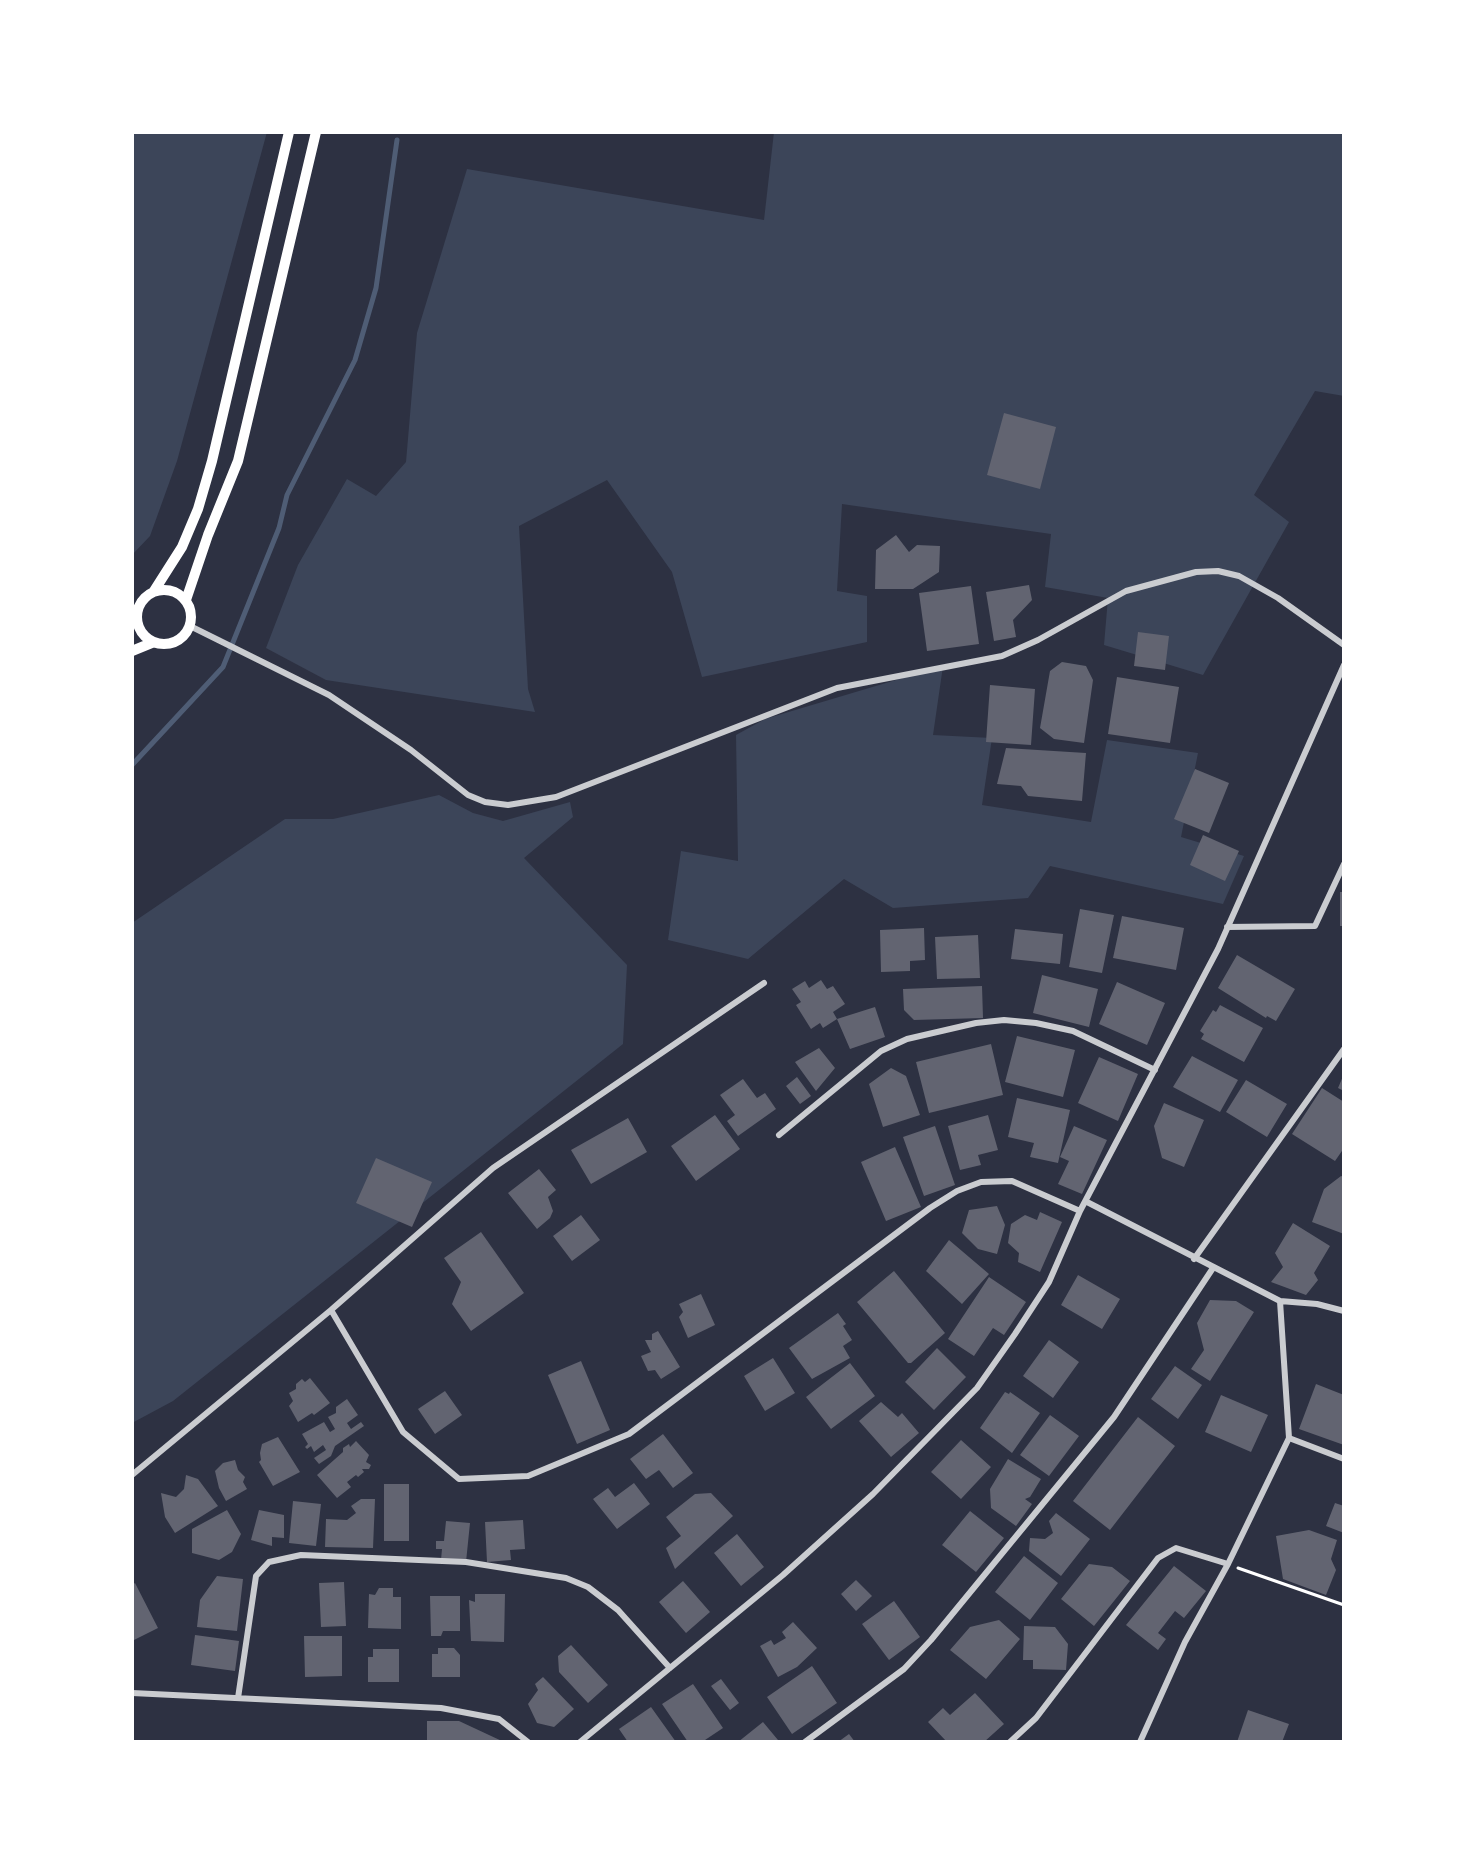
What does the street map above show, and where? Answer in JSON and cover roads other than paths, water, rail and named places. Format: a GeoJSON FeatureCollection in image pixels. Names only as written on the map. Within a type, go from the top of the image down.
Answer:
{"type":"FeatureCollection","features":[{"type":"Feature","properties":{"kind":"main road"},"geometry":{"type":"LineString","coordinates":[[154,591],[171,590],[186,600],[192,617],[190,627],[177,640],[168,644],[154,642],[143,634],[135,616],[141,602],[154,591],[182,547],[198,509],[210,471],[289,132]]}},
{"type":"Feature","properties":{"kind":"main road"},"geometry":{"type":"LineString","coordinates":[[186,600],[208,535],[238,461],[316,132]]}},
{"type":"Feature","properties":{"kind":"main road"},"geometry":{"type":"LineString","coordinates":[[132,651],[154,642]]}},
{"type":"Feature","properties":{"kind":"street"},"geometry":{"type":"LineString","coordinates":[[190,627],[329,695],[411,750],[468,795],[485,802],[508,806],[556,797],[837,688],[1002,656],[1038,640],[1126,591],[1196,572],[1218,571],[1239,576],[1278,598],[1344,645]]}},
{"type":"Feature","properties":{"kind":"street"},"geometry":{"type":"LineString","coordinates":[[580,1742],[783,1575],[873,1494],[977,1388],[1049,1281],[1080,1211],[1087,1202],[1227,927],[1344,666]]}},
{"type":"Feature","properties":{"kind":"street"},"geometry":{"type":"LineString","coordinates":[[1227,927],[1315,926],[1344,864]]}},
{"type":"Feature","properties":{"kind":"street"},"geometry":{"type":"LineString","coordinates":[[1336,881],[1344,881]]}},
{"type":"Feature","properties":{"kind":"street"},"geometry":{"type":"LineString","coordinates":[[132,1475],[331,1310],[493,1168],[764,983]]}},
{"type":"Feature","properties":{"kind":"street"},"geometry":{"type":"LineString","coordinates":[[779,1135],[881,1051],[907,1039],[976,1023],[1015,1021],[1073,1031],[1155,1070]]}},
{"type":"Feature","properties":{"kind":"street"},"geometry":{"type":"LineString","coordinates":[[1194,1259],[1344,1049]]}},
{"type":"Feature","properties":{"kind":"street"},"geometry":{"type":"LineString","coordinates":[[331,1310],[403,1431],[459,1479],[528,1476],[629,1434],[930,1208],[957,1191],[981,1182],[1012,1181],[1080,1211]]}},
{"type":"Feature","properties":{"kind":"street"},"geometry":{"type":"LineString","coordinates":[[1087,1202],[1194,1259],[1280,1301],[1317,1304],[1344,1311]]}},
{"type":"Feature","properties":{"kind":"street"},"geometry":{"type":"LineString","coordinates":[[805,1742],[904,1669],[931,1640],[1114,1417],[1213,1268]]}},
{"type":"Feature","properties":{"kind":"street"},"geometry":{"type":"LineString","coordinates":[[1140,1742],[1185,1642],[1228,1564],[1289,1438],[1280,1301]]}},
{"type":"Feature","properties":{"kind":"street"},"geometry":{"type":"LineString","coordinates":[[1289,1438],[1344,1459]]}},
{"type":"Feature","properties":{"kind":"street"},"geometry":{"type":"LineString","coordinates":[[1010,1742],[1036,1718],[1158,1558],[1176,1548],[1228,1564]]}},
{"type":"Feature","properties":{"kind":"street"},"geometry":{"type":"LineString","coordinates":[[238,1698],[256,1576],[269,1562],[301,1555],[466,1562],[566,1578],[588,1587],[618,1610],[670,1668]]}},
{"type":"Feature","properties":{"kind":"street"},"geometry":{"type":"LineString","coordinates":[[132,1693],[441,1708],[499,1719],[528,1742]]}},
{"type":"Feature","properties":{"kind":"waterway"},"geometry":{"type":"LineString","coordinates":[[132,765],[223,667],[279,528],[287,495],[355,360],[376,288],[397,140]]}}]}
